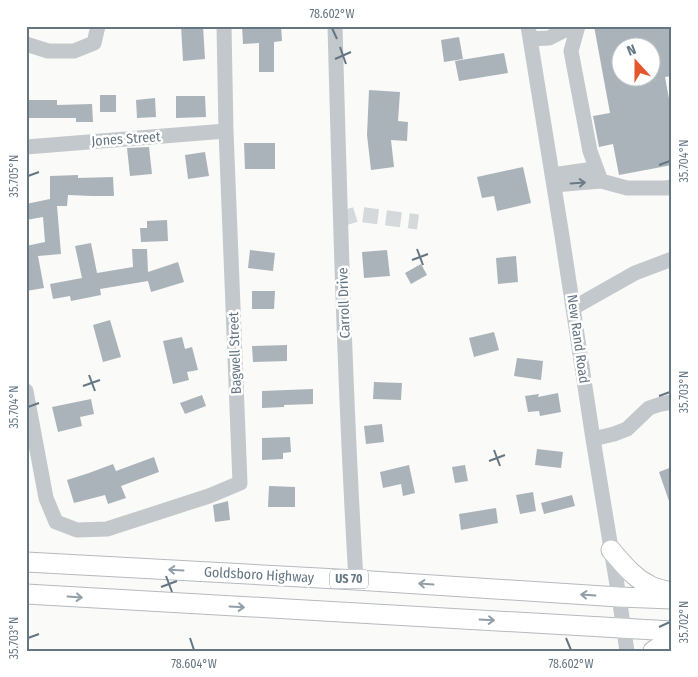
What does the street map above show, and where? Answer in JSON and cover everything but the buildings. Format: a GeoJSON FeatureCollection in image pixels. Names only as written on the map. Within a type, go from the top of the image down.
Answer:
{"type":"FeatureCollection","features":[{"type":"Feature","properties":{"kind":"main road"},"geometry":{"type":"LineString","coordinates":[[611,550],[637,578],[649,585],[672,592]]}},
{"type":"Feature","properties":{"kind":"main road","name":"Goldsboro Highway"},"geometry":{"type":"LineString","coordinates":[[26,562],[672,599]]}},
{"type":"Feature","properties":{"kind":"main road"},"geometry":{"type":"LineString","coordinates":[[26,594],[672,631]]}},
{"type":"Feature","properties":{"kind":"main road"},"geometry":{"type":"LineString","coordinates":[[653,651],[672,639]]}},
{"type":"Feature","properties":{"kind":"street"},"geometry":{"type":"LineString","coordinates":[[26,44],[48,51],[74,51],[94,43],[98,26]]}},
{"type":"Feature","properties":{"kind":"street","name":"Bagwell Street"},"geometry":{"type":"LineString","coordinates":[[26,391],[46,498],[56,522],[77,530],[107,529],[209,496],[240,483],[226,131],[224,26]]}},
{"type":"Feature","properties":{"kind":"street","name":"Carroll Drive"},"geometry":{"type":"LineString","coordinates":[[335,26],[356,580]]}},
{"type":"Feature","properties":{"kind":"street"},"geometry":{"type":"LineString","coordinates":[[549,38],[573,26]]}},
{"type":"Feature","properties":{"kind":"street"},"geometry":{"type":"LineString","coordinates":[[578,26],[571,51],[590,151],[601,181]]}},
{"type":"Feature","properties":{"kind":"street"},"geometry":{"type":"LineString","coordinates":[[529,33],[549,38],[571,51]]}},
{"type":"Feature","properties":{"kind":"street","name":"New Rand Road"},"geometry":{"type":"LineString","coordinates":[[529,33],[627,651]]}},
{"type":"Feature","properties":{"kind":"street","name":"Jones Street"},"geometry":{"type":"LineString","coordinates":[[26,147],[226,131]]}},
{"type":"Feature","properties":{"kind":"street"},"geometry":{"type":"LineString","coordinates":[[553,180],[601,181],[627,188],[672,187]]}},
{"type":"Feature","properties":{"kind":"street"},"geometry":{"type":"LineString","coordinates":[[573,308],[635,273],[672,259]]}},
{"type":"Feature","properties":{"kind":"street"},"geometry":{"type":"LineString","coordinates":[[593,439],[627,429],[649,408],[672,402]]}},
{"type":"Feature","properties":{"kind":"tunnel"},"geometry":{"type":"LineString","coordinates":[[341,219],[357,214],[418,222]]}}]}
